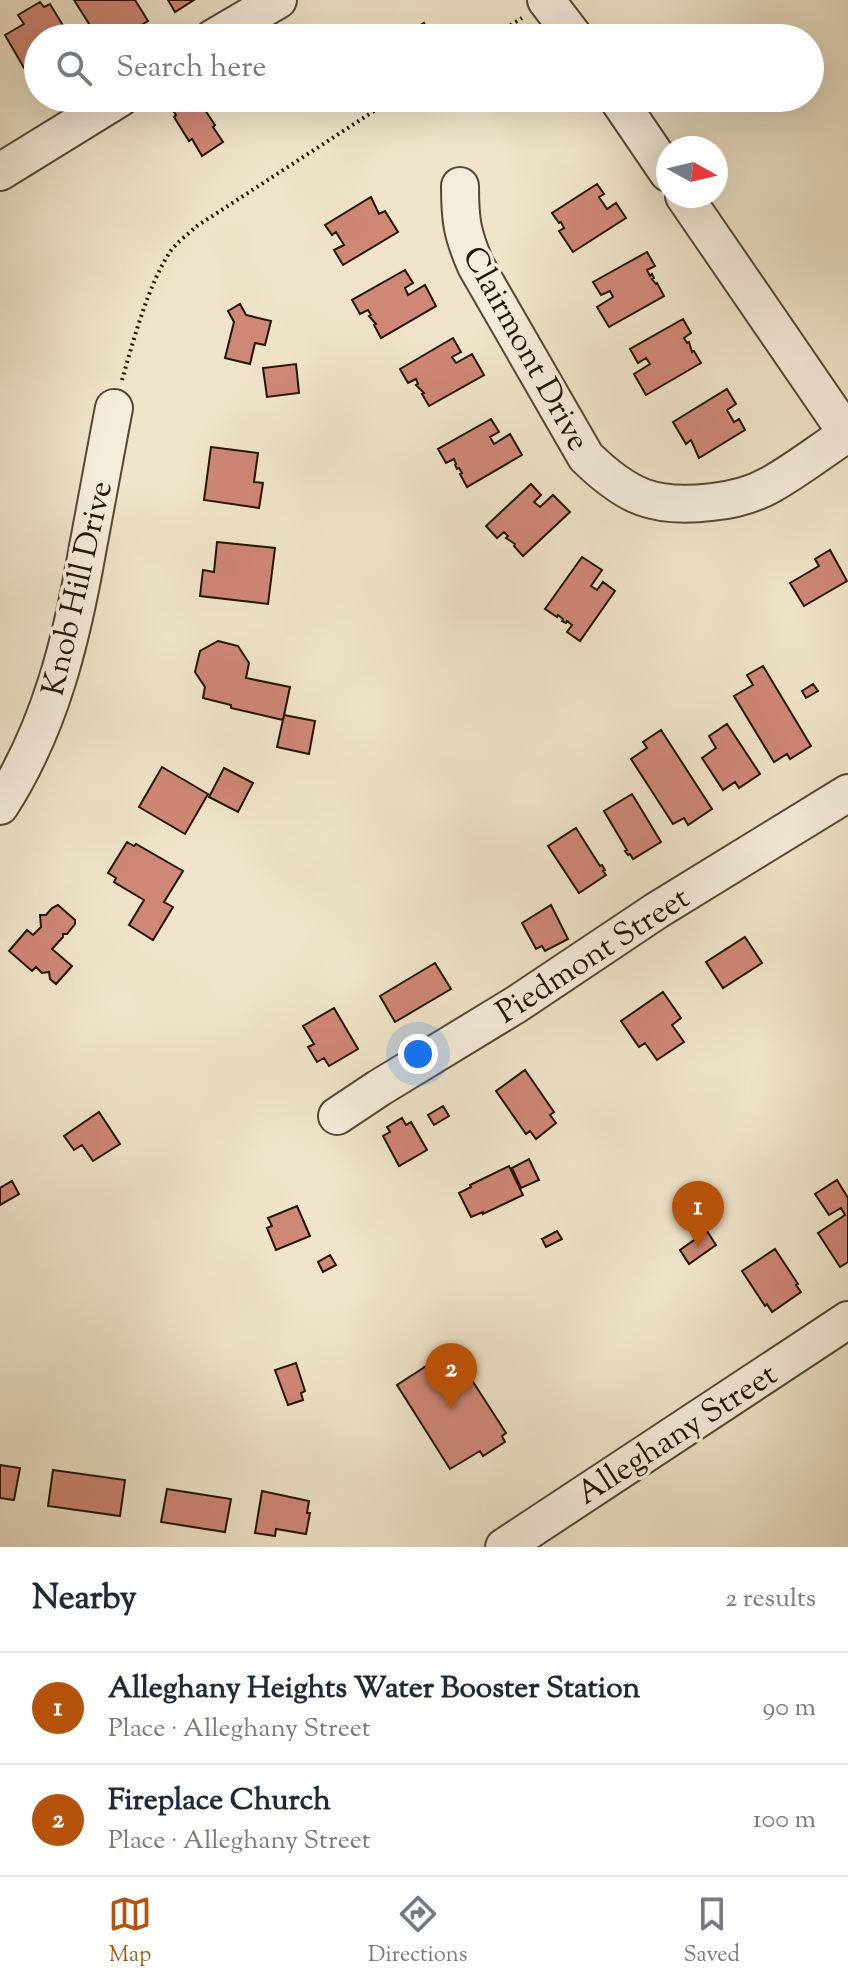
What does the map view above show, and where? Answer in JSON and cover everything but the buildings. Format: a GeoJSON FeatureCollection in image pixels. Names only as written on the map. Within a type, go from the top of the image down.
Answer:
{"type":"FeatureCollection","features":[{"type":"Feature","properties":{"kind":"street"},"geometry":{"type":"LineString","coordinates":[[237,24],[278,0]]}},
{"type":"Feature","properties":{"kind":"street"},"geometry":{"type":"LineString","coordinates":[[547,1],[564,24]]}},
{"type":"Feature","properties":{"kind":"street"},"geometry":{"type":"LineString","coordinates":[[0,172],[97,112]]}},
{"type":"Feature","properties":{"kind":"street"},"geometry":{"type":"LineString","coordinates":[[627,112],[656,155]]}},
{"type":"Feature","properties":{"kind":"street","name":"Clairmont Drive"},"geometry":{"type":"LineString","coordinates":[[460,186],[460,219],[476,266],[586,457],[608,479],[659,503],[685,505],[735,499],[770,485],[847,434]]}},
{"type":"Feature","properties":{"kind":"street"},"geometry":{"type":"LineString","coordinates":[[692,208],[847,434]]}},
{"type":"Feature","properties":{"kind":"street","name":"Knob Hill Drive"},"geometry":{"type":"LineString","coordinates":[[0,806],[34,745],[65,659],[114,408]]}},
{"type":"Feature","properties":{"kind":"street","name":"Piedmont Street"},"geometry":{"type":"LineString","coordinates":[[337,1116],[517,1004],[656,911],[848,793]]}},
{"type":"Feature","properties":{"kind":"street","name":"Alleghany Street"},"geometry":{"type":"LineString","coordinates":[[504,1547],[848,1320]]}},
{"type":"Feature","properties":{"kind":"path"},"geometry":{"type":"LineString","coordinates":[[512,24],[547,1]]}},
{"type":"Feature","properties":{"kind":"path"},"geometry":{"type":"LineString","coordinates":[[114,408],[137,330],[171,250],[197,226],[372,112]]}},
{"type":"Feature","properties":{"kind":"place","name":"Alleghany Heights Water Booster Station"},"geometry":{"type":"Point","coordinates":[698,1247]}},
{"type":"Feature","properties":{"kind":"place","name":"Fireplace Church"},"geometry":{"type":"Point","coordinates":[451,1409]}}]}
